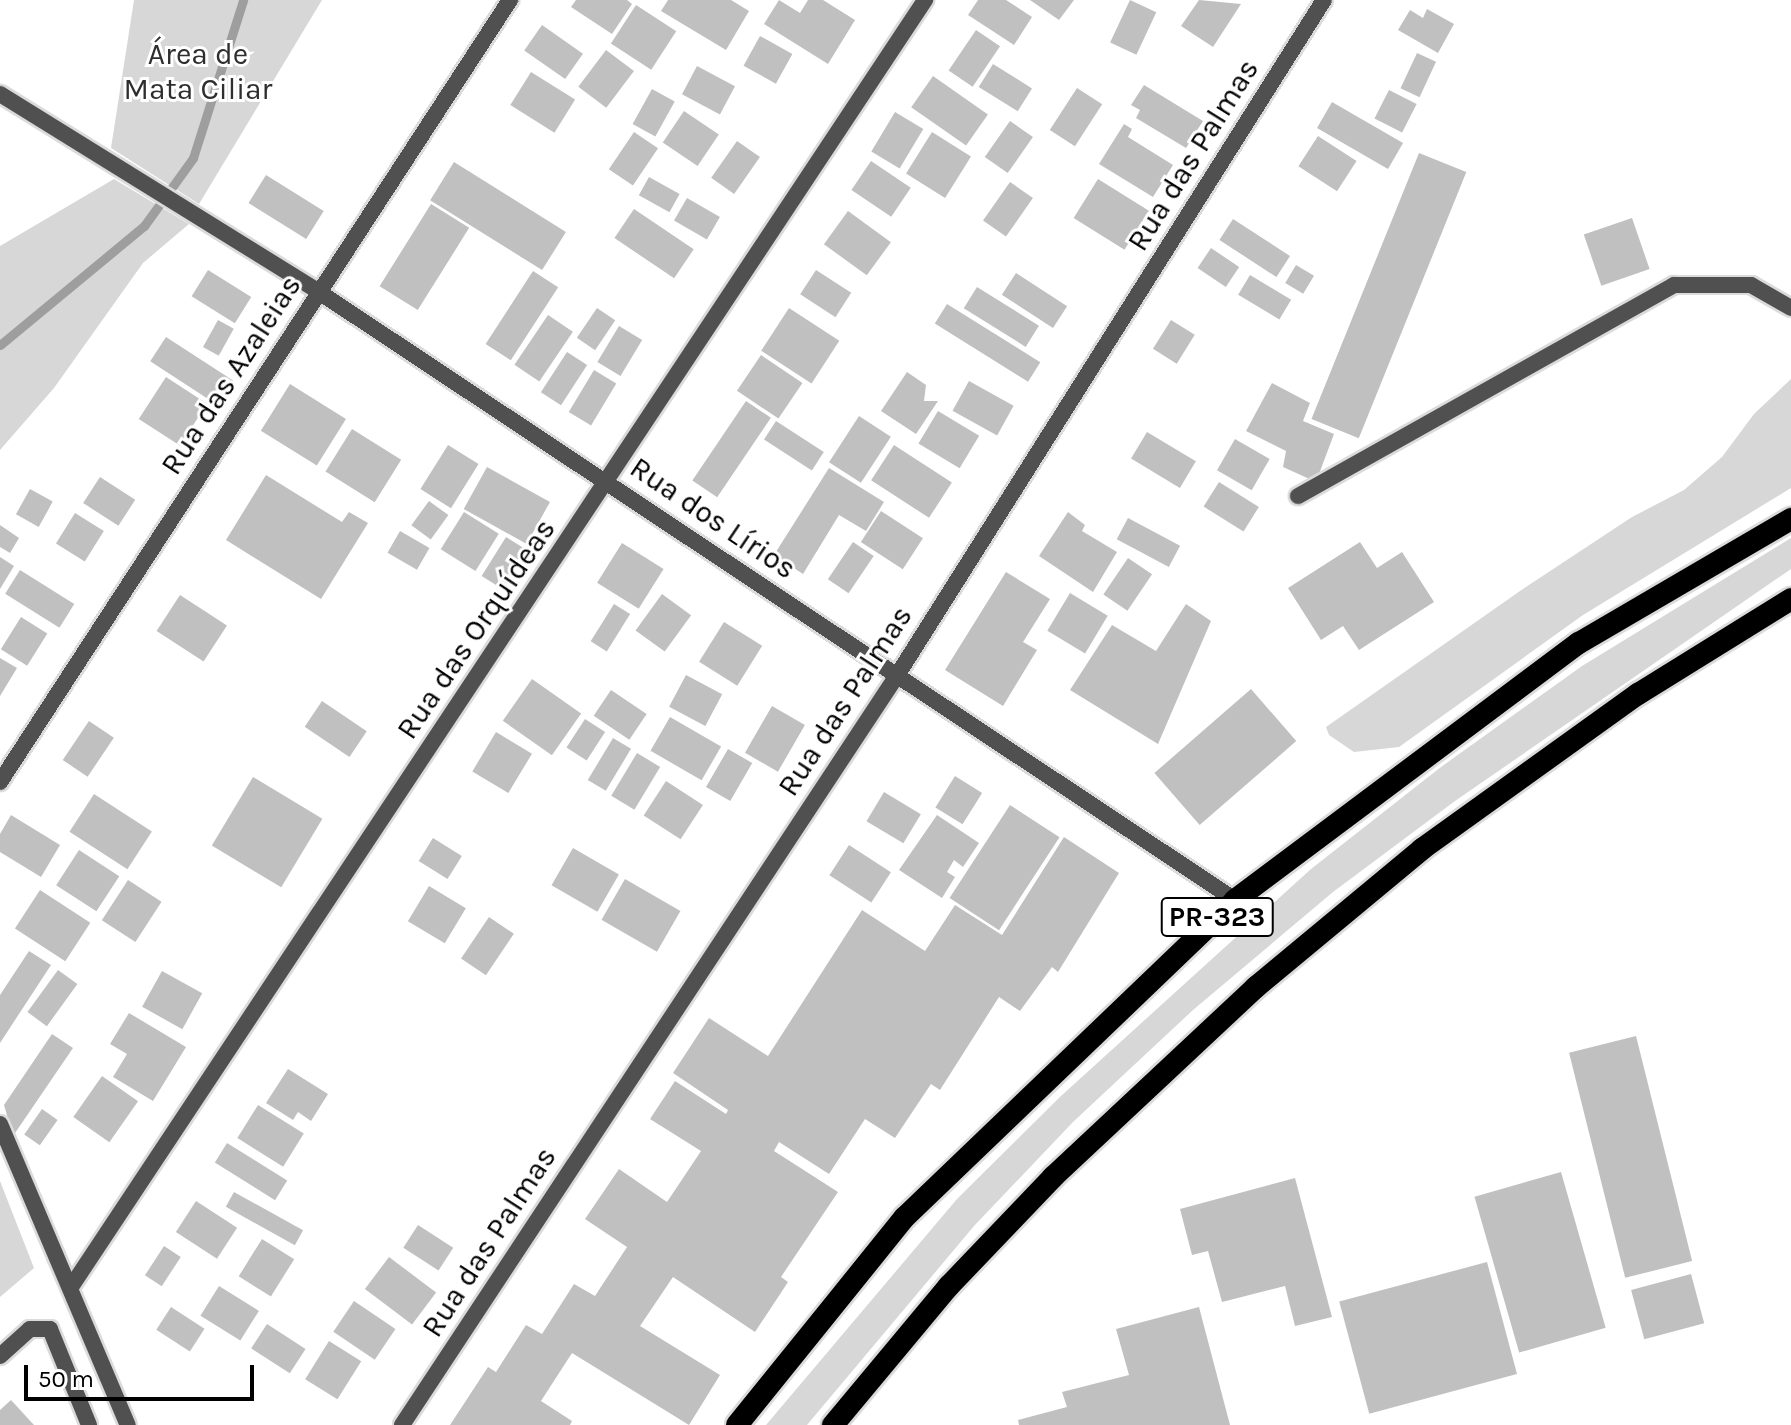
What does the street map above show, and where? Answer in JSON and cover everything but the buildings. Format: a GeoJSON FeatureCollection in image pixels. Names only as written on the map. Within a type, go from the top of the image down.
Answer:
{"type":"FeatureCollection","features":[{"type":"Feature","properties":{"kind":"highway","name":"PR-323"},"geometry":{"type":"LineString","coordinates":[[737,1425],[905,1217],[1235,900],[1579,643],[1791,519]]}},
{"type":"Feature","properties":{"kind":"highway","name":"PR-323"},"geometry":{"type":"LineString","coordinates":[[833,1425],[949,1286],[1053,1177],[1256,987],[1435,840],[1638,694],[1791,599]]}},
{"type":"Feature","properties":{"kind":"street","name":"Rua das Azaleias"},"geometry":{"type":"LineString","coordinates":[[0,782],[510,0]]}},
{"type":"Feature","properties":{"kind":"street","name":"Rua das Orquídeas"},"geometry":{"type":"LineString","coordinates":[[71,1287],[925,0]]}},
{"type":"Feature","properties":{"kind":"street","name":"Rua das Palmas"},"geometry":{"type":"LineString","coordinates":[[402,1425],[898,674],[1324,0]]}},
{"type":"Feature","properties":{"kind":"street","name":"Rua dos Lírios"},"geometry":{"type":"LineString","coordinates":[[0,94],[319,292],[1235,900]]}},
{"type":"Feature","properties":{"kind":"street"},"geometry":{"type":"LineString","coordinates":[[1298,496],[1674,285],[1751,285],[1791,308]]}},
{"type":"Feature","properties":{"kind":"street"},"geometry":{"type":"LineString","coordinates":[[0,1124],[128,1425]]}},
{"type":"Feature","properties":{"kind":"street"},"geometry":{"type":"LineString","coordinates":[[0,1356],[30,1329],[50,1329],[89,1425]]}},
{"type":"Feature","properties":{"kind":"green space","name":"Área de Mata Ciliar"},"geometry":{"type":"Polygon","coordinates":[[[134,0],[322,0],[199,204],[111,148],[134,0]]]}},
{"type":"Feature","properties":{"kind":"green space","name":"Área de Mata Ciliar"},"geometry":{"type":"Polygon","coordinates":[[[114,179],[189,224],[143,263],[54,388],[0,450],[0,246],[114,179]]]}},
{"type":"Feature","properties":{"kind":"green space"},"geometry":{"type":"Polygon","coordinates":[[[1791,379],[1791,488],[1583,615],[1399,747],[1354,752],[1329,735],[1326,727],[1520,591],[1632,517],[1684,490],[1722,457],[1754,414],[1791,379]]]}},
{"type":"Feature","properties":{"kind":"green space"},"geometry":{"type":"Polygon","coordinates":[[[1791,538],[1791,569],[1455,801],[1333,892],[1193,1010],[1073,1122],[974,1226],[807,1425],[766,1425],[957,1199],[1061,1096],[1311,869],[1441,767],[1582,666],[1791,538]]]}},
{"type":"Feature","properties":{"kind":"green space"},"geometry":{"type":"Polygon","coordinates":[[[0,1181],[34,1268],[0,1297],[0,1181]]]}},
{"type":"Feature","properties":{"kind":"waterway"},"geometry":{"type":"LineString","coordinates":[[0,345],[144,226],[193,158],[243,0]]}}]}
